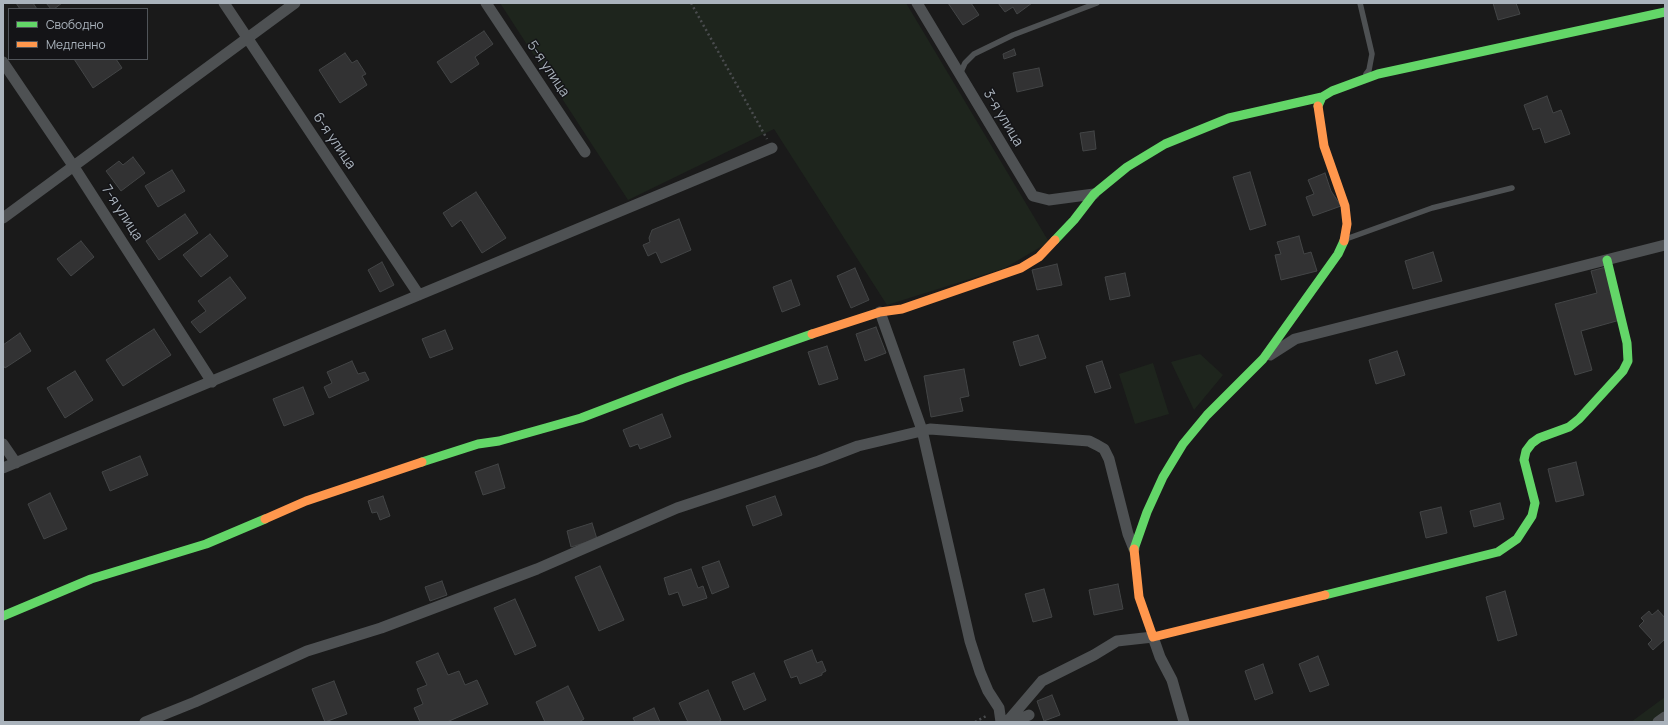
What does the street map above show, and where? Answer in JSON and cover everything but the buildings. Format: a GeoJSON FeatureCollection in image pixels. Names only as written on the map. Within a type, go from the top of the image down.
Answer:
{"type":"FeatureCollection","features":[{"type":"Feature","properties":{"kind":"street","name":"6-я улица"},"geometry":{"type":"LineString","coordinates":[[224,3],[420,295]]}},
{"type":"Feature","properties":{"kind":"street"},"geometry":{"type":"LineString","coordinates":[[3,218],[295,3]]}},
{"type":"Feature","properties":{"kind":"street","name":"5-я улица"},"geometry":{"type":"LineString","coordinates":[[486,3],[585,152]]}},
{"type":"Feature","properties":{"kind":"street","name":"3-я улица"},"geometry":{"type":"LineString","coordinates":[[917,3],[1033,196],[1049,200],[1094,194]]}},
{"type":"Feature","properties":{"kind":"street"},"geometry":{"type":"LineString","coordinates":[[3,616],[91,579],[206,544],[306,501],[478,444],[499,442],[581,418],[697,374],[880,312],[902,309],[1021,268],[1039,257],[1074,220],[1094,194],[1127,167],[1165,144],[1229,118],[1298,101],[1322,97],[1332,91],[1378,74],[1665,12]]}},
{"type":"Feature","properties":{"kind":"street","name":"7-я улица"},"geometry":{"type":"LineString","coordinates":[[3,62],[74,167],[212,382]]}},
{"type":"Feature","properties":{"kind":"street"},"geometry":{"type":"LineString","coordinates":[[1134,549],[1146,512],[1162,477],[1184,444],[1207,415],[1263,358],[1338,254],[1344,240],[1347,224],[1345,206],[1324,146],[1318,115],[1318,106],[1322,97]]}},
{"type":"Feature","properties":{"kind":"street"},"geometry":{"type":"LineString","coordinates":[[3,468],[772,148]]}},
{"type":"Feature","properties":{"kind":"street"},"geometry":{"type":"LineString","coordinates":[[1263,358],[1295,339],[1665,245]]}},
{"type":"Feature","properties":{"kind":"street"},"geometry":{"type":"LineString","coordinates":[[1007,722],[1042,681],[1094,655],[1117,641],[1153,637],[1498,552],[1517,539],[1532,516],[1535,503],[1524,460],[1526,451],[1532,443],[1539,438],[1569,427],[1579,419],[1623,371],[1628,361],[1627,343],[1607,260]]}},
{"type":"Feature","properties":{"kind":"street"},"geometry":{"type":"LineString","coordinates":[[880,312],[922,430],[970,641],[988,691],[999,708],[1001,722]]}},
{"type":"Feature","properties":{"kind":"street"},"geometry":{"type":"LineString","coordinates":[[145,722],[195,702],[307,651],[381,628],[537,569],[677,508],[819,461],[858,446],[930,429],[1089,441],[1104,449],[1109,458],[1128,534],[1134,549],[1139,597],[1160,657],[1172,680],[1184,722]]}},
{"type":"Feature","properties":{"kind":"street"},"geometry":{"type":"LineString","coordinates":[[3,444],[16,463]]}},
{"type":"Feature","properties":{"kind":"street"},"geometry":{"type":"LineString","coordinates":[[1658,722],[1665,717]]}},
{"type":"Feature","properties":{"kind":"lane"},"geometry":{"type":"LineString","coordinates":[[959,75],[965,63],[974,54],[1013,35],[1097,3]]}},
{"type":"Feature","properties":{"kind":"lane"},"geometry":{"type":"LineString","coordinates":[[1360,3],[1372,54],[1369,70],[1361,81]]}},
{"type":"Feature","properties":{"kind":"lane"},"geometry":{"type":"LineString","coordinates":[[1344,240],[1432,208],[1512,188]]}},
{"type":"Feature","properties":{"kind":"path"},"geometry":{"type":"LineString","coordinates":[[691,3],[772,148]]}},
{"type":"Feature","properties":{"kind":"shaded area"},"geometry":{"type":"Polygon","coordinates":[[[500,3],[906,3],[1049,242],[1005,268],[887,305],[774,129],[628,200],[500,3]]]}},
{"type":"Feature","properties":{"kind":"shaded area"},"geometry":{"type":"Polygon","coordinates":[[[1200,354],[1223,375],[1194,410],[1171,362],[1200,354]]]}},
{"type":"Feature","properties":{"kind":"shaded area"},"geometry":{"type":"Polygon","coordinates":[[[1153,363],[1169,414],[1135,424],[1119,374],[1153,363]]]}},
{"type":"Feature","properties":{"kind":"shaded area"},"geometry":{"type":"Polygon","coordinates":[[[1665,697],[1665,722],[1631,722],[1665,697]]]}},
{"type":"Feature","properties":{"kind":"traffic: fast"},"geometry":{"type":"LineString","coordinates":[[1318,106],[1322,97],[1332,91],[1378,74],[1665,12]]}},
{"type":"Feature","properties":{"kind":"traffic: fast"},"geometry":{"type":"LineString","coordinates":[[1055,240],[1074,220],[1094,194],[1127,167],[1165,144],[1229,118],[1322,97]]}},
{"type":"Feature","properties":{"kind":"traffic: fast"},"geometry":{"type":"LineString","coordinates":[[1134,549],[1147,512],[1163,477],[1183,444],[1207,415],[1263,359],[1338,254],[1344,241]]}},
{"type":"Feature","properties":{"kind":"traffic: fast"},"geometry":{"type":"LineString","coordinates":[[1325,595],[1498,552],[1517,539],[1532,516],[1535,503],[1524,460],[1526,451],[1532,443],[1539,438],[1569,427],[1579,419],[1623,371],[1628,361],[1627,343],[1607,260]]}},
{"type":"Feature","properties":{"kind":"traffic: fast"},"geometry":{"type":"LineString","coordinates":[[422,462],[478,444],[499,441],[581,418],[683,379],[812,334]]}},
{"type":"Feature","properties":{"kind":"traffic: fast"},"geometry":{"type":"LineString","coordinates":[[3,616],[91,579],[206,544],[265,519]]}},
{"type":"Feature","properties":{"kind":"traffic: slow"},"geometry":{"type":"LineString","coordinates":[[1318,106],[1324,146],[1345,206],[1347,224],[1344,241]]}},
{"type":"Feature","properties":{"kind":"traffic: slow"},"geometry":{"type":"LineString","coordinates":[[812,334],[880,312],[902,309],[1021,268],[1039,257],[1055,240]]}},
{"type":"Feature","properties":{"kind":"traffic: slow"},"geometry":{"type":"LineString","coordinates":[[265,519],[306,501],[422,462]]}},
{"type":"Feature","properties":{"kind":"traffic: slow"},"geometry":{"type":"LineString","coordinates":[[1134,549],[1139,597],[1153,637],[1325,595]]}}]}
